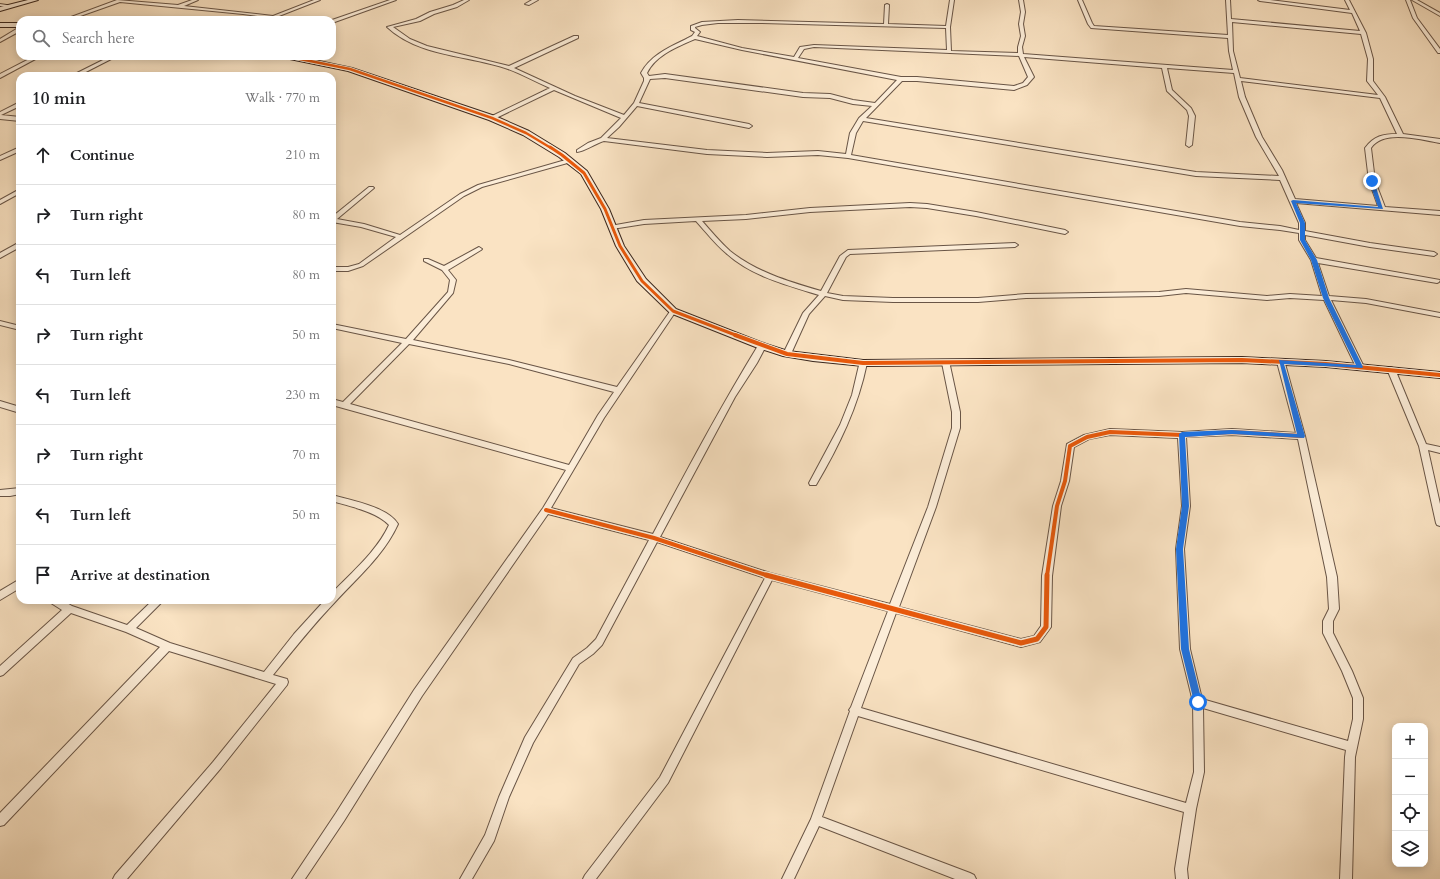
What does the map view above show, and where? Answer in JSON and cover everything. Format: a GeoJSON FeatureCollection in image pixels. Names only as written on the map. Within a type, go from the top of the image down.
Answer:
{"type":"FeatureCollection","features":[{"type":"Feature","properties":{"kind":"street"},"geometry":{"type":"LineString","coordinates":[[0,9],[35,0]]}},
{"type":"Feature","properties":{"kind":"street"},"geometry":{"type":"LineString","coordinates":[[76,16],[121,0],[275,16],[318,0]]}},
{"type":"Feature","properties":{"kind":"street"},"geometry":{"type":"LineString","coordinates":[[178,7],[196,0]]}},
{"type":"Feature","properties":{"kind":"street"},"geometry":{"type":"LineString","coordinates":[[336,21],[394,0]]}},
{"type":"Feature","properties":{"kind":"street"},"geometry":{"type":"LineString","coordinates":[[467,0],[455,6],[432,12],[421,19],[389,27],[404,37],[425,47],[510,68],[573,97],[625,117]]}},
{"type":"Feature","properties":{"kind":"street"},"geometry":{"type":"LineString","coordinates":[[527,4],[536,0]]}},
{"type":"Feature","properties":{"kind":"street"},"geometry":{"type":"LineString","coordinates":[[949,51],[948,27],[952,0]]}},
{"type":"Feature","properties":{"kind":"street"},"geometry":{"type":"LineString","coordinates":[[694,37],[742,49],[901,79],[1019,87],[1028,82],[1030,77],[1021,55],[1020,47],[1023,36],[1023,12],[1020,0]]}},
{"type":"Feature","properties":{"kind":"street"},"geometry":{"type":"LineString","coordinates":[[1080,0],[1090,24],[1093,27],[1231,36]]}},
{"type":"Feature","properties":{"kind":"street"},"geometry":{"type":"LineString","coordinates":[[1228,0],[1231,51],[1242,97],[1259,137],[1275,162],[1293,201],[1302,223],[1302,240],[1314,260],[1326,298],[1360,367]]}},
{"type":"Feature","properties":{"kind":"street"},"geometry":{"type":"LineString","coordinates":[[1260,0],[1353,12]]}},
{"type":"Feature","properties":{"kind":"street"},"geometry":{"type":"LineString","coordinates":[[1347,0],[1364,33],[1372,70],[1370,81],[1382,98],[1401,136]]}},
{"type":"Feature","properties":{"kind":"street"},"geometry":{"type":"LineString","coordinates":[[1408,0],[1415,18],[1440,52]]}},
{"type":"Feature","properties":{"kind":"street"},"geometry":{"type":"LineString","coordinates":[[1414,0],[1440,16]]}},
{"type":"Feature","properties":{"kind":"street"},"geometry":{"type":"LineString","coordinates":[[0,4],[11,6]]}},
{"type":"Feature","properties":{"kind":"street"},"geometry":{"type":"LineString","coordinates":[[886,25],[887,5]]}},
{"type":"Feature","properties":{"kind":"street"},"geometry":{"type":"LineString","coordinates":[[1229,20],[1364,33]]}},
{"type":"Feature","properties":{"kind":"street"},"geometry":{"type":"LineString","coordinates":[[579,151],[590,144],[604,139],[625,117],[636,104],[647,81],[644,71],[654,60],[694,37],[698,32],[693,29],[693,26],[697,23],[817,22],[948,27]]}},
{"type":"Feature","properties":{"kind":"street"},"geometry":{"type":"LineString","coordinates":[[0,25],[16,25]]}},
{"type":"Feature","properties":{"kind":"street"},"geometry":{"type":"LineString","coordinates":[[0,41],[16,31]]}},
{"type":"Feature","properties":{"kind":"street"},"geometry":{"type":"LineString","coordinates":[[510,68],[576,37]]}},
{"type":"Feature","properties":{"kind":"street"},"geometry":{"type":"LineString","coordinates":[[795,59],[802,48],[807,46],[1021,55],[1238,76],[1382,98]]}},
{"type":"Feature","properties":{"kind":"street"},"geometry":{"type":"LineString","coordinates":[[0,76],[31,60]]}},
{"type":"Feature","properties":{"kind":"street"},"geometry":{"type":"LineString","coordinates":[[82,72],[107,60]]}},
{"type":"Feature","properties":{"kind":"street"},"geometry":{"type":"LineString","coordinates":[[304,60],[350,70],[492,118],[539,141],[584,173],[605,209],[620,246],[642,281],[673,312],[787,354],[864,363],[1242,360],[1391,369],[1440,375]]}},
{"type":"Feature","properties":{"kind":"street"},"geometry":{"type":"LineString","coordinates":[[1164,68],[1170,91],[1189,109],[1192,116],[1189,145]]}},
{"type":"Feature","properties":{"kind":"street"},"geometry":{"type":"LineString","coordinates":[[647,78],[665,76],[803,95],[830,96],[853,102],[876,104]]}},
{"type":"Feature","properties":{"kind":"street"},"geometry":{"type":"LineString","coordinates":[[848,156],[853,133],[861,120],[901,79]]}},
{"type":"Feature","properties":{"kind":"street"},"geometry":{"type":"LineString","coordinates":[[492,118],[555,88]]}},
{"type":"Feature","properties":{"kind":"street"},"geometry":{"type":"LineString","coordinates":[[636,104],[749,126]]}},
{"type":"Feature","properties":{"kind":"street"},"geometry":{"type":"LineString","coordinates":[[0,116],[16,106]]}},
{"type":"Feature","properties":{"kind":"street"},"geometry":{"type":"LineString","coordinates":[[0,116],[16,118]]}},
{"type":"Feature","properties":{"kind":"street"},"geometry":{"type":"LineString","coordinates":[[861,120],[1196,174],[1282,178]]}},
{"type":"Feature","properties":{"kind":"street"},"geometry":{"type":"LineString","coordinates":[[1382,208],[1372,181],[1368,148],[1370,143],[1377,138],[1385,136],[1401,136],[1440,141]]}},
{"type":"Feature","properties":{"kind":"street"},"geometry":{"type":"LineString","coordinates":[[604,139],[707,152],[767,155],[812,152],[848,156],[1240,224],[1302,232],[1370,245],[1434,254]]}},
{"type":"Feature","properties":{"kind":"street"},"geometry":{"type":"LineString","coordinates":[[0,158],[16,151]]}},
{"type":"Feature","properties":{"kind":"street"},"geometry":{"type":"LineString","coordinates":[[336,269],[348,269],[362,265],[462,195],[480,186],[569,161]]}},
{"type":"Feature","properties":{"kind":"street"},"geometry":{"type":"LineString","coordinates":[[336,217],[371,188]]}},
{"type":"Feature","properties":{"kind":"street"},"geometry":{"type":"LineString","coordinates":[[0,202],[16,193]]}},
{"type":"Feature","properties":{"kind":"street"},"geometry":{"type":"LineString","coordinates":[[1293,201],[1440,213]]}},
{"type":"Feature","properties":{"kind":"street"},"geometry":{"type":"LineString","coordinates":[[612,227],[644,222],[746,217],[810,210],[910,205],[927,206],[976,214],[1065,232]]}},
{"type":"Feature","properties":{"kind":"street"},"geometry":{"type":"LineString","coordinates":[[698,220],[728,252],[741,262],[787,283],[823,294],[843,298],[893,300],[978,300],[1026,296],[1159,294],[1186,291],[1267,298],[1290,296],[1366,301],[1440,315]]}},
{"type":"Feature","properties":{"kind":"street"},"geometry":{"type":"LineString","coordinates":[[336,221],[362,225],[401,237]]}},
{"type":"Feature","properties":{"kind":"street"},"geometry":{"type":"LineString","coordinates":[[787,354],[806,313],[823,294],[843,256],[852,250],[1015,245]]}},
{"type":"Feature","properties":{"kind":"street"},"geometry":{"type":"LineString","coordinates":[[0,256],[16,247]]}},
{"type":"Feature","properties":{"kind":"street"},"geometry":{"type":"LineString","coordinates":[[444,269],[479,249]]}},
{"type":"Feature","properties":{"kind":"street"},"geometry":{"type":"LineString","coordinates":[[12,250],[16,251]]}},
{"type":"Feature","properties":{"kind":"street"},"geometry":{"type":"LineString","coordinates":[[345,405],[407,342],[451,292],[453,280],[444,269],[426,260]]}},
{"type":"Feature","properties":{"kind":"street"},"geometry":{"type":"LineString","coordinates":[[1314,260],[1437,281]]}},
{"type":"Feature","properties":{"kind":"street"},"geometry":{"type":"LineString","coordinates":[[304,877],[418,693],[546,510],[618,390],[673,312]]}},
{"type":"Feature","properties":{"kind":"street"},"geometry":{"type":"LineString","coordinates":[[2,326],[16,328]]}},
{"type":"Feature","properties":{"kind":"street"},"geometry":{"type":"LineString","coordinates":[[336,327],[509,362],[618,390]]}},
{"type":"Feature","properties":{"kind":"street"},"geometry":{"type":"LineString","coordinates":[[466,879],[490,837],[504,797],[529,740],[576,661],[590,651],[599,642],[731,397],[754,363],[762,346]]}},
{"type":"Feature","properties":{"kind":"street"},"geometry":{"type":"LineString","coordinates":[[1281,362],[1301,436],[1332,577],[1334,609],[1328,621],[1328,633],[1348,671],[1358,698],[1358,719],[1350,757],[1346,879]]}},
{"type":"Feature","properties":{"kind":"street"},"geometry":{"type":"LineString","coordinates":[[813,483],[827,460],[852,407],[864,363]]}},
{"type":"Feature","properties":{"kind":"street"},"geometry":{"type":"LineString","coordinates":[[788,879],[816,820],[854,710],[894,610],[932,507],[956,428],[956,412],[946,363]]}},
{"type":"Feature","properties":{"kind":"street"},"geometry":{"type":"LineString","coordinates":[[1391,369],[1423,446],[1440,523]]}},
{"type":"Feature","properties":{"kind":"street"},"geometry":{"type":"LineString","coordinates":[[336,403],[570,468]]}},
{"type":"Feature","properties":{"kind":"street"},"geometry":{"type":"LineString","coordinates":[[0,404],[16,409]]}},
{"type":"Feature","properties":{"kind":"street"},"geometry":{"type":"LineString","coordinates":[[546,510],[654,538],[770,576],[1021,643],[1036,640],[1046,627],[1047,576],[1057,506],[1065,481],[1070,446],[1087,437],[1110,432],[1182,434],[1232,432],[1301,436]]}},
{"type":"Feature","properties":{"kind":"street"},"geometry":{"type":"LineString","coordinates":[[1182,434],[1186,506],[1180,549],[1185,649],[1198,702],[1199,772],[1190,809],[1181,869],[1182,879]]}},
{"type":"Feature","properties":{"kind":"street"},"geometry":{"type":"LineString","coordinates":[[1423,446],[1440,450]]}},
{"type":"Feature","properties":{"kind":"street"},"geometry":{"type":"LineString","coordinates":[[0,493],[16,492]]}},
{"type":"Feature","properties":{"kind":"street"},"geometry":{"type":"LineString","coordinates":[[336,499],[379,514],[390,519],[394,524],[384,542],[336,595]]}},
{"type":"Feature","properties":{"kind":"street"},"geometry":{"type":"LineString","coordinates":[[589,879],[664,780],[770,576]]}},
{"type":"Feature","properties":{"kind":"street"},"geometry":{"type":"LineString","coordinates":[[0,596],[16,586]]}},
{"type":"Feature","properties":{"kind":"street"},"geometry":{"type":"LineString","coordinates":[[61,604],[69,609],[129,629],[167,646],[283,682],[217,765],[119,879]]}},
{"type":"Feature","properties":{"kind":"street"},"geometry":{"type":"LineString","coordinates":[[129,629],[155,604]]}},
{"type":"Feature","properties":{"kind":"street"},"geometry":{"type":"LineString","coordinates":[[266,677],[297,637],[327,604]]}},
{"type":"Feature","properties":{"kind":"street"},"geometry":{"type":"LineString","coordinates":[[0,672],[69,609]]}},
{"type":"Feature","properties":{"kind":"street"},"geometry":{"type":"LineString","coordinates":[[0,821],[167,646]]}},
{"type":"Feature","properties":{"kind":"street"},"geometry":{"type":"LineString","coordinates":[[1198,702],[1353,747]]}},
{"type":"Feature","properties":{"kind":"street"},"geometry":{"type":"LineString","coordinates":[[854,710],[1190,809]]}},
{"type":"Feature","properties":{"kind":"street"},"geometry":{"type":"LineString","coordinates":[[816,820],[970,879]]}},
{"type":"Feature","properties":{"kind":"cycle path"},"geometry":{"type":"LineString","coordinates":[[305,60],[350,69],[492,118],[526,133],[562,155],[584,173],[605,209],[620,246],[642,281],[673,311],[762,346],[787,354],[863,363],[1242,360],[1326,364],[1440,375]]}},
{"type":"Feature","properties":{"kind":"cycle path"},"geometry":{"type":"LineString","coordinates":[[546,510],[654,538],[770,576],[1021,643],[1037,639],[1046,627],[1047,576],[1057,506],[1065,481],[1070,446],[1087,437],[1110,432],[1182,435],[1232,432],[1301,436]]}},
{"type":"Feature","properties":{"kind":"route"},"geometry":{"type":"LineString","coordinates":[[1198,702],[1185,649],[1180,549],[1186,506],[1184,444],[1182,434],[1232,432],[1301,436],[1281,362],[1360,367],[1326,298],[1314,260],[1302,240],[1302,223],[1293,201],[1382,208],[1372,181]]}}]}
